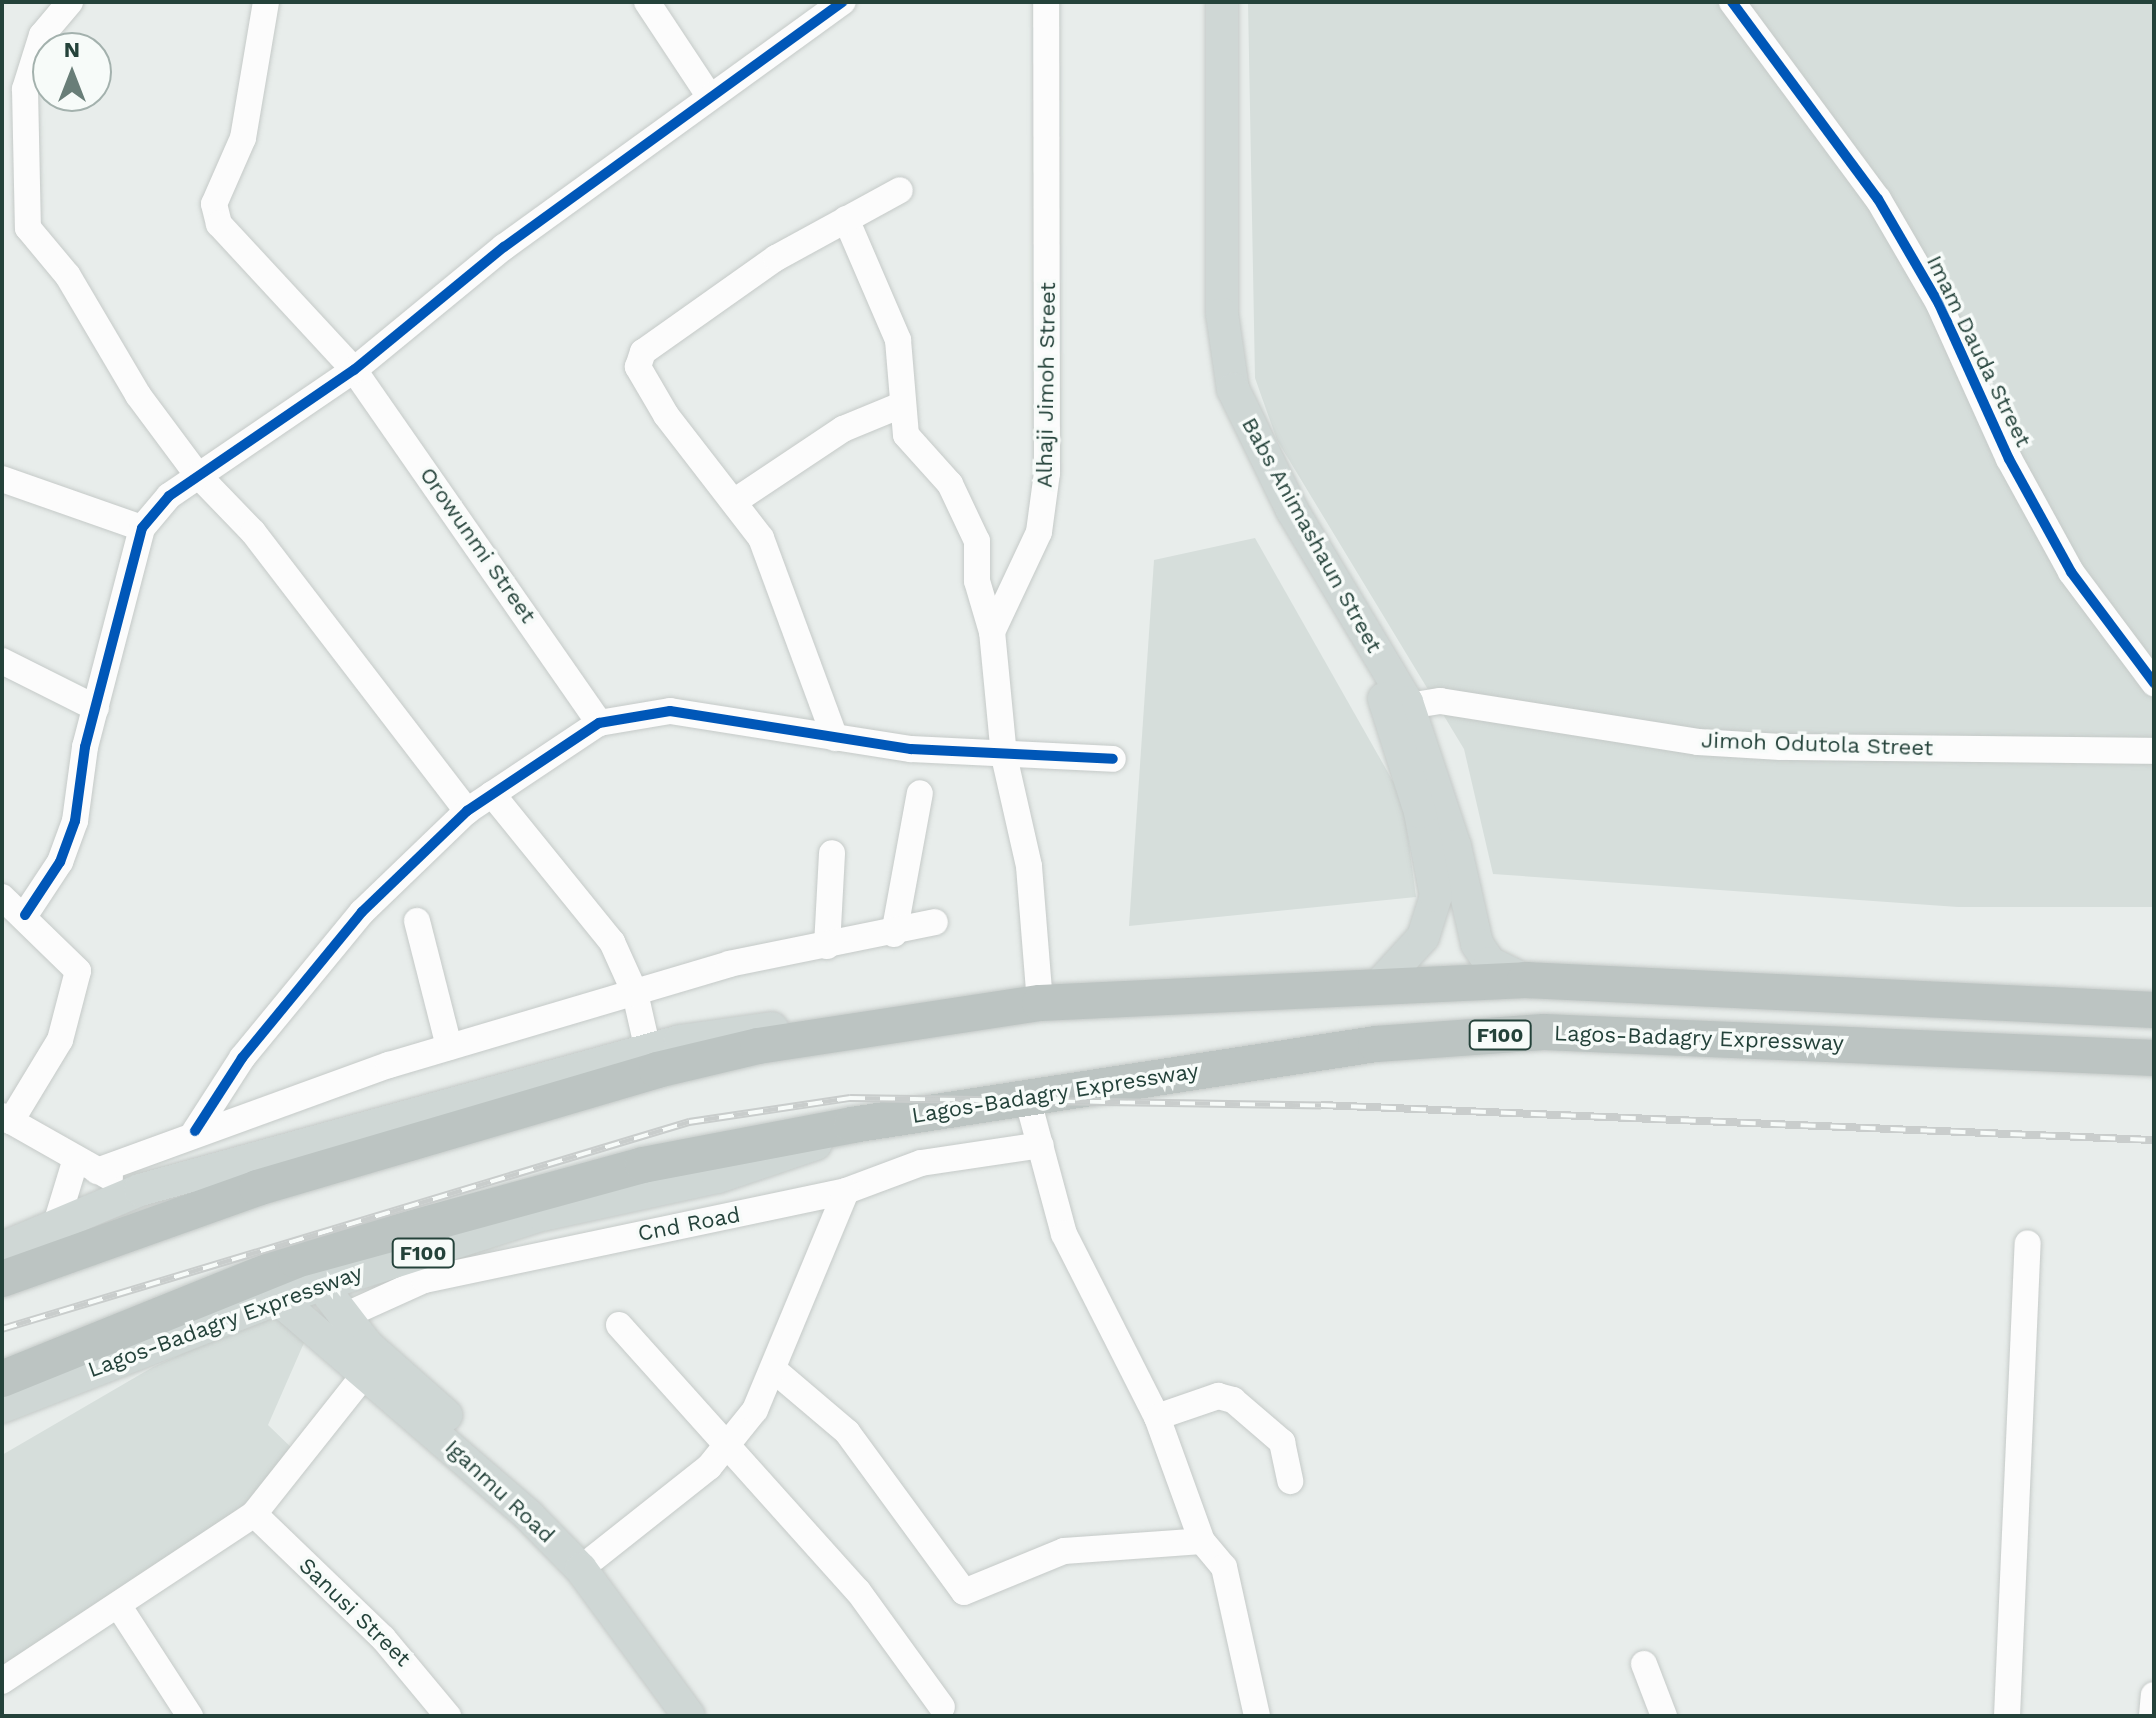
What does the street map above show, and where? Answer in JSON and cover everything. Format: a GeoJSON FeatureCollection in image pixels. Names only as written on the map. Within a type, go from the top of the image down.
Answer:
{"type":"FeatureCollection","features":[{"type":"Feature","properties":{"kind":"highway"},"geometry":{"type":"LineString","coordinates":[[2,1279],[257,1188],[657,1070],[938,1016],[1040,1003],[1380,984],[1525,980],[2154,1010]]}},
{"type":"Feature","properties":{"kind":"highway","name":"Lagos-Badagry Expressway"},"geometry":{"type":"LineString","coordinates":[[2,1379],[296,1260],[658,1162],[852,1125],[1376,1044],[1544,1032],[2154,1058]]}},
{"type":"Feature","properties":{"kind":"main road","name":"Babs Animashaun Street"},"geometry":{"type":"LineString","coordinates":[[1208,2],[1215,167]]}},
{"type":"Feature","properties":{"kind":"main road","name":"Babs Animashaun Street"},"geometry":{"type":"LineString","coordinates":[[1222,2],[1210,321],[1219,392],[1266,493],[1398,706],[1455,846],[1477,944],[1490,963],[1525,980]]}},
{"type":"Feature","properties":{"kind":"main road","name":"Babs Animashaun Street"},"geometry":{"type":"LineString","coordinates":[[1380,984],[1423,937],[1436,896],[1398,706]]}},
{"type":"Feature","properties":{"kind":"main road"},"geometry":{"type":"LineString","coordinates":[[2,1248],[140,1190],[648,1050],[855,1016],[938,1016]]}},
{"type":"Feature","properties":{"kind":"main road","name":"Lagos-Badagry Expressway"},"geometry":{"type":"LineString","coordinates":[[2,1407],[278,1299],[542,1215],[718,1177],[852,1125]]}},
{"type":"Feature","properties":{"kind":"main road","name":"Iganmu Road"},"geometry":{"type":"LineString","coordinates":[[321,1285],[370,1366],[473,1460],[581,1569],[689,1716]]}},
{"type":"Feature","properties":{"kind":"main road","name":"Iganmu Road"},"geometry":{"type":"LineString","coordinates":[[278,1299],[484,1447],[594,1558],[711,1716]]}},
{"type":"Feature","properties":{"kind":"street"},"geometry":{"type":"LineString","coordinates":[[70,2],[42,35],[25,89],[22,209],[28,228],[68,276],[138,395],[196,473],[253,532],[467,811]]}},
{"type":"Feature","properties":{"kind":"street","name":"Orowunmi Street"},"geometry":{"type":"LineString","coordinates":[[266,2],[243,138],[214,213],[354,370],[599,723]]}},
{"type":"Feature","properties":{"kind":"street"},"geometry":{"type":"LineString","coordinates":[[647,2],[708,94]]}},
{"type":"Feature","properties":{"kind":"street"},"geometry":{"type":"LineString","coordinates":[[25,915],[70,835],[96,708],[142,528],[196,473],[354,370],[708,94],[843,2]]}},
{"type":"Feature","properties":{"kind":"street","name":"Alhaji Jimoh Street"},"geometry":{"type":"LineString","coordinates":[[992,632],[1039,532],[1047,473],[1046,2]]}},
{"type":"Feature","properties":{"kind":"street","name":"Imam Dauda Street"},"geometry":{"type":"LineString","coordinates":[[1732,2],[1878,199],[1939,304],[2009,459],[2071,572],[2154,683]]}},
{"type":"Feature","properties":{"kind":"street"},"geometry":{"type":"LineString","coordinates":[[835,738],[777,573],[735,501],[642,382],[643,352],[776,258],[900,190]]}},
{"type":"Feature","properties":{"kind":"street"},"geometry":{"type":"LineString","coordinates":[[846,219],[898,340],[901,405],[916,452],[942,473],[967,514],[992,632],[1004,756],[1029,866],[1040,1003]]}},
{"type":"Feature","properties":{"kind":"street"},"geometry":{"type":"LineString","coordinates":[[735,501],[843,429],[901,405]]}},
{"type":"Feature","properties":{"kind":"street"},"geometry":{"type":"LineString","coordinates":[[2,479],[142,528]]}},
{"type":"Feature","properties":{"kind":"street"},"geometry":{"type":"LineString","coordinates":[[2,661],[96,708]]}},
{"type":"Feature","properties":{"kind":"street","name":"Jimoh Odutola Street"},"geometry":{"type":"LineString","coordinates":[[1398,706],[1698,742],[2154,751]]}},
{"type":"Feature","properties":{"kind":"street"},"geometry":{"type":"LineString","coordinates":[[195,1131],[242,1058],[345,929],[467,811],[599,723],[670,711],[835,738],[1004,756],[1113,759]]}},
{"type":"Feature","properties":{"kind":"street"},"geometry":{"type":"LineString","coordinates":[[894,934],[920,793]]}},
{"type":"Feature","properties":{"kind":"street"},"geometry":{"type":"LineString","coordinates":[[492,794],[612,942],[635,993],[648,1050]]}},
{"type":"Feature","properties":{"kind":"street"},"geometry":{"type":"LineString","coordinates":[[827,946],[832,853]]}},
{"type":"Feature","properties":{"kind":"street"},"geometry":{"type":"LineString","coordinates":[[2,897],[68,955],[78,985],[60,1040],[6,1118],[86,1167],[140,1190]]}},
{"type":"Feature","properties":{"kind":"street"},"geometry":{"type":"LineString","coordinates":[[417,921],[449,1047]]}},
{"type":"Feature","properties":{"kind":"street"},"geometry":{"type":"LineString","coordinates":[[56,1224],[86,1167],[449,1047],[760,956],[894,934],[935,922]]}},
{"type":"Feature","properties":{"kind":"street"},"geometry":{"type":"LineString","coordinates":[[1027,1097],[1064,1234],[1157,1417],[1202,1541],[1227,1578],[1257,1716]]}},
{"type":"Feature","properties":{"kind":"street","name":"Cnd Road"},"geometry":{"type":"LineString","coordinates":[[342,1317],[424,1280],[846,1191],[921,1163],[1041,1145]]}},
{"type":"Feature","properties":{"kind":"street"},"geometry":{"type":"LineString","coordinates":[[594,1558],[659,1512],[726,1447],[774,1370],[781,1336],[814,1282],[846,1191]]}},
{"type":"Feature","properties":{"kind":"street"},"geometry":{"type":"LineString","coordinates":[[2007,1716],[2028,1243]]}},
{"type":"Feature","properties":{"kind":"street"},"geometry":{"type":"LineString","coordinates":[[619,1325],[858,1591],[942,1707]]}},
{"type":"Feature","properties":{"kind":"street"},"geometry":{"type":"LineString","coordinates":[[2,1681],[120,1608],[254,1514],[370,1366]]}},
{"type":"Feature","properties":{"kind":"street"},"geometry":{"type":"LineString","coordinates":[[774,1370],[847,1432],[964,1592],[1064,1551],[1202,1541]]}},
{"type":"Feature","properties":{"kind":"street"},"geometry":{"type":"LineString","coordinates":[[1157,1417],[1218,1396],[1233,1400],[1282,1442],[1290,1481]]}},
{"type":"Feature","properties":{"kind":"street","name":"Sanusi Street"},"geometry":{"type":"LineString","coordinates":[[254,1514],[394,1648],[448,1716]]}},
{"type":"Feature","properties":{"kind":"street"},"geometry":{"type":"LineString","coordinates":[[120,1608],[190,1716]]}},
{"type":"Feature","properties":{"kind":"street"},"geometry":{"type":"LineString","coordinates":[[1644,1664],[1664,1716]]}},
{"type":"Feature","properties":{"kind":"street"},"geometry":{"type":"LineString","coordinates":[[2152,1716],[2154,1695]]}},
{"type":"Feature","properties":{"kind":"shaded area"},"geometry":{"type":"Polygon","coordinates":[[[1248,2],[2154,2],[2154,907],[1958,907],[1493,874],[1464,749],[1277,440],[1255,378],[1248,2]]]}},
{"type":"Feature","properties":{"kind":"shaded area"},"geometry":{"type":"Polygon","coordinates":[[[1255,538],[1403,799],[1416,897],[1129,926],[1154,560],[1255,538]]]}},
{"type":"Feature","properties":{"kind":"shaded area"},"geometry":{"type":"Polygon","coordinates":[[[271,1314],[314,1320],[268,1425],[297,1453],[275,1483],[2,1675],[2,1455],[153,1367],[271,1314]]]}},
{"type":"Feature","properties":{"kind":"railway"},"geometry":{"type":"LineString","coordinates":[[2,1329],[689,1122],[850,1098],[1321,1105],[2154,1140]]}},
{"type":"Feature","properties":{"kind":"cycle path"},"geometry":{"type":"LineString","coordinates":[[25,915],[60,862],[75,821],[85,747],[142,528],[169,496],[354,370],[504,247],[843,2]]}},
{"type":"Feature","properties":{"kind":"cycle path"},"geometry":{"type":"LineString","coordinates":[[1732,2],[1878,199],[1939,304],[2009,459],[2071,572],[2154,683]]}},
{"type":"Feature","properties":{"kind":"cycle path"},"geometry":{"type":"LineString","coordinates":[[195,1131],[242,1058],[362,912],[467,811],[599,723],[670,711],[911,749],[1113,759]]}}]}
